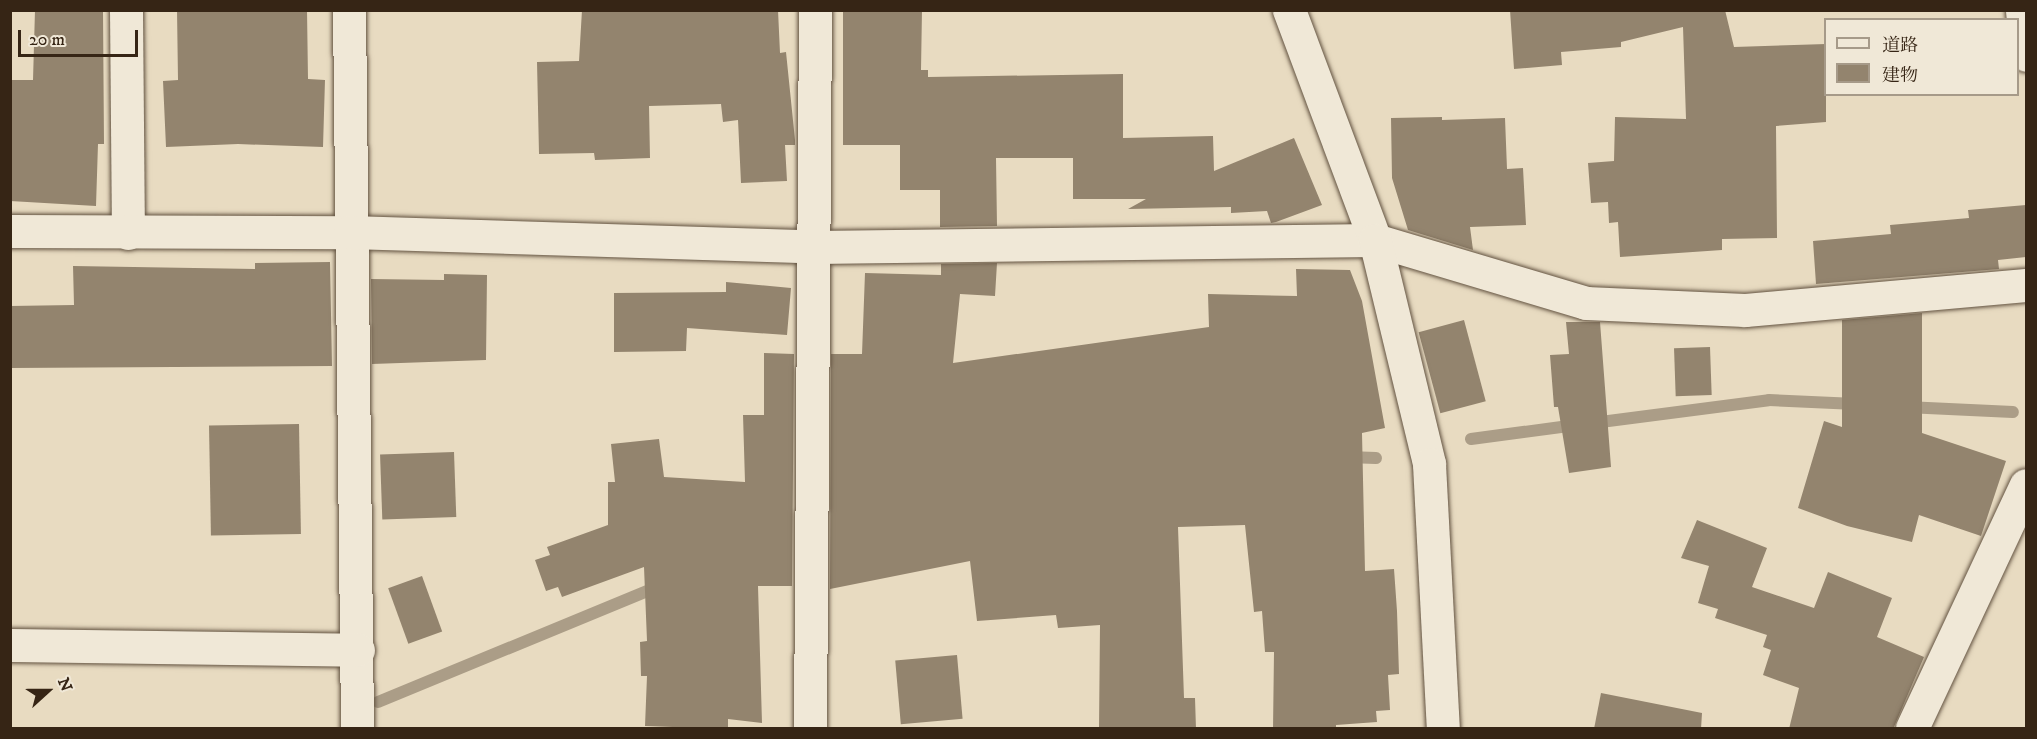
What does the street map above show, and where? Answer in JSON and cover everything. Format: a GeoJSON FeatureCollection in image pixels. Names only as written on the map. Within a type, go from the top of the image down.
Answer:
{"type":"FeatureCollection","features":[{"type":"Feature","properties":{"kind":"street"},"geometry":{"type":"LineString","coordinates":[[126,10],[128,233]]}},
{"type":"Feature","properties":{"kind":"street"},"geometry":{"type":"LineString","coordinates":[[349,10],[350,232],[358,650],[357,729]]}},
{"type":"Feature","properties":{"kind":"street"},"geometry":{"type":"LineString","coordinates":[[810,729],[815,10]]}},
{"type":"Feature","properties":{"kind":"street"},"geometry":{"type":"LineString","coordinates":[[1289,10],[1375,240],[1429,464],[1443,729]]}},
{"type":"Feature","properties":{"kind":"street"},"geometry":{"type":"LineString","coordinates":[[2022,10],[2026,55]]}},
{"type":"Feature","properties":{"kind":"street"},"geometry":{"type":"LineString","coordinates":[[10,231],[350,232],[815,247],[1375,240],[1586,303],[1745,310],[2026,285]]}},
{"type":"Feature","properties":{"kind":"street"},"geometry":{"type":"LineString","coordinates":[[1912,729],[2026,485]]}},
{"type":"Feature","properties":{"kind":"street"},"geometry":{"type":"LineString","coordinates":[[10,645],[358,650]]}},
{"type":"Feature","properties":{"kind":"building"},"geometry":{"type":"Polygon","coordinates":[[[35,10],[103,10],[104,144],[98,144],[96,206],[10,201],[10,80],[33,80],[35,10]]]}},
{"type":"Feature","properties":{"kind":"building"},"geometry":{"type":"Polygon","coordinates":[[[177,10],[307,10],[308,79],[325,80],[323,147],[238,144],[166,147],[163,81],[178,80],[177,10]]]}},
{"type":"Feature","properties":{"kind":"building"},"geometry":{"type":"Polygon","coordinates":[[[582,10],[778,10],[780,53],[786,52],[795,140],[795,145],[785,145],[787,181],[741,183],[738,120],[723,122],[721,104],[649,106],[650,158],[595,160],[594,153],[539,154],[537,62],[579,61],[582,10]]]}},
{"type":"Feature","properties":{"kind":"building"},"geometry":{"type":"Polygon","coordinates":[[[843,10],[922,10],[921,70],[928,70],[928,77],[1123,74],[1123,138],[1213,136],[1214,171],[1294,138],[1322,205],[1271,223],[1267,211],[1231,213],[1231,207],[1128,209],[1146,199],[1073,199],[1073,158],[996,158],[997,226],[940,227],[940,190],[900,190],[900,145],[843,145],[843,10]]]}},
{"type":"Feature","properties":{"kind":"building"},"geometry":{"type":"Polygon","coordinates":[[[1510,10],[1725,10],[1734,47],[1824,44],[1826,122],[1776,126],[1777,238],[1722,239],[1722,250],[1620,257],[1618,222],[1609,223],[1608,202],[1591,203],[1588,163],[1614,161],[1615,117],[1686,119],[1683,27],[1621,42],[1621,47],[1561,52],[1562,65],[1514,69],[1510,10]]]}},
{"type":"Feature","properties":{"kind":"building"},"geometry":{"type":"Polygon","coordinates":[[[1442,117],[1442,120],[1505,118],[1507,169],[1523,168],[1526,225],[1470,227],[1473,250],[1408,230],[1392,178],[1391,118],[1442,117]]]}},
{"type":"Feature","properties":{"kind":"building"},"geometry":{"type":"Polygon","coordinates":[[[2026,205],[2026,257],[1998,260],[1999,269],[1816,284],[1813,241],[1891,234],[1890,225],[1969,218],[1968,210],[2026,205]]]}},
{"type":"Feature","properties":{"kind":"building"},"geometry":{"type":"Polygon","coordinates":[[[330,262],[332,366],[10,368],[10,306],[74,305],[73,266],[255,269],[255,263],[330,262]]]}},
{"type":"Feature","properties":{"kind":"building"},"geometry":{"type":"Polygon","coordinates":[[[997,263],[995,296],[960,294],[953,363],[1209,327],[1208,294],[1297,296],[1296,269],[1350,270],[1362,301],[1385,428],[1362,433],[1365,571],[1394,569],[1397,611],[1399,674],[1388,675],[1390,710],[1376,711],[1377,722],[1336,725],[1336,729],[1273,729],[1274,652],[1265,652],[1262,611],[1254,612],[1245,525],[1178,527],[1184,698],[1195,698],[1196,729],[1099,729],[1100,625],[1058,628],[1056,615],[977,621],[970,561],[830,589],[831,354],[862,354],[865,273],[941,275],[941,264],[997,263]]]}},
{"type":"Feature","properties":{"kind":"building"},"geometry":{"type":"Polygon","coordinates":[[[444,274],[487,275],[486,360],[372,364],[371,279],[444,280],[444,274]]]}},
{"type":"Feature","properties":{"kind":"building"},"geometry":{"type":"Polygon","coordinates":[[[726,282],[791,288],[787,335],[687,328],[686,351],[614,352],[614,293],[726,292],[726,282]]]}},
{"type":"Feature","properties":{"kind":"building"},"geometry":{"type":"Polygon","coordinates":[[[1922,313],[1922,433],[2006,461],[1981,536],[1919,515],[1912,542],[1847,526],[1798,508],[1824,421],[1842,427],[1842,320],[1922,313]]]}},
{"type":"Feature","properties":{"kind":"building"},"geometry":{"type":"Polygon","coordinates":[[[1464,320],[1486,401],[1440,413],[1419,332],[1464,320]]]}},
{"type":"Feature","properties":{"kind":"building"},"geometry":{"type":"Polygon","coordinates":[[[1566,322],[1600,322],[1611,467],[1569,473],[1558,407],[1554,407],[1550,355],[1569,354],[1566,322]]]}},
{"type":"Feature","properties":{"kind":"building"},"geometry":{"type":"Polygon","coordinates":[[[1710,347],[1712,395],[1676,396],[1674,348],[1710,347]]]}},
{"type":"Feature","properties":{"kind":"building"},"geometry":{"type":"Polygon","coordinates":[[[764,353],[794,354],[792,586],[758,586],[762,723],[728,719],[728,729],[645,726],[647,676],[641,676],[640,642],[647,641],[644,567],[562,597],[558,587],[546,591],[535,560],[550,555],[547,547],[608,525],[608,482],[615,482],[611,444],[659,439],[664,477],[745,482],[743,415],[764,415],[764,353]]]}},
{"type":"Feature","properties":{"kind":"building"},"geometry":{"type":"Polygon","coordinates":[[[299,424],[301,534],[211,536],[209,426],[299,424]]]}},
{"type":"Feature","properties":{"kind":"building"},"geometry":{"type":"Polygon","coordinates":[[[454,452],[456,517],[382,520],[380,455],[454,452]]]}},
{"type":"Feature","properties":{"kind":"building"},"geometry":{"type":"Polygon","coordinates":[[[1697,520],[1767,548],[1752,587],[1814,608],[1828,572],[1892,598],[1877,637],[1924,657],[1893,729],[1789,729],[1799,688],[1763,675],[1771,650],[1763,647],[1767,635],[1715,618],[1718,609],[1698,603],[1709,566],[1681,558],[1697,520]]]}},
{"type":"Feature","properties":{"kind":"building"},"geometry":{"type":"Polygon","coordinates":[[[422,576],[442,631],[408,644],[388,588],[422,576]]]}},
{"type":"Feature","properties":{"kind":"building"},"geometry":{"type":"Polygon","coordinates":[[[957,655],[963,719],[901,724],[895,660],[957,655]]]}},
{"type":"Feature","properties":{"kind":"building"},"geometry":{"type":"Polygon","coordinates":[[[1601,693],[1702,713],[1701,729],[1594,729],[1601,693]]]}},
{"type":"Feature","properties":{"kind":"waterway"},"geometry":{"type":"LineString","coordinates":[[1593,423],[1769,400],[1856,404]]}},
{"type":"Feature","properties":{"kind":"waterway"},"geometry":{"type":"LineString","coordinates":[[1906,407],[2013,412]]}},
{"type":"Feature","properties":{"kind":"waterway"},"geometry":{"type":"LineString","coordinates":[[1471,439],[1576,425]]}},
{"type":"Feature","properties":{"kind":"waterway"},"geometry":{"type":"LineString","coordinates":[[1347,457],[1376,458]]}},
{"type":"Feature","properties":{"kind":"waterway"},"geometry":{"type":"LineString","coordinates":[[378,702],[659,586]]}}]}
